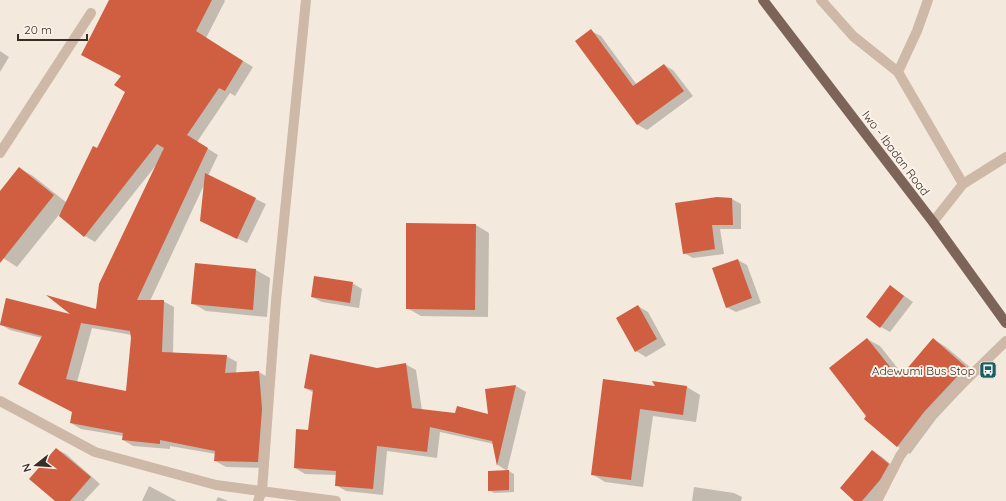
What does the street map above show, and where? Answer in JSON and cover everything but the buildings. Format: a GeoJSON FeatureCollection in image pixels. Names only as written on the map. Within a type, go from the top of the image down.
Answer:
{"type":"FeatureCollection","features":[{"type":"Feature","properties":{"kind":"main road","name":"Iwo - Ibadan Road"},"geometry":{"type":"LineString","coordinates":[[763,0],[933,222],[1006,323]]}},
{"type":"Feature","properties":{"kind":"street"},"geometry":{"type":"LineString","coordinates":[[258,501],[262,491],[276,301],[306,0]]}},
{"type":"Feature","properties":{"kind":"street"},"geometry":{"type":"LineString","coordinates":[[821,0],[854,36],[898,72],[964,184]]}},
{"type":"Feature","properties":{"kind":"street"},"geometry":{"type":"LineString","coordinates":[[898,72],[917,30],[928,0]]}},
{"type":"Feature","properties":{"kind":"street"},"geometry":{"type":"LineString","coordinates":[[0,153],[91,13]]}},
{"type":"Feature","properties":{"kind":"street"},"geometry":{"type":"LineString","coordinates":[[933,222],[964,184],[1006,157]]}},
{"type":"Feature","properties":{"kind":"street"},"geometry":{"type":"LineString","coordinates":[[877,501],[900,456],[929,416],[1006,342]]}},
{"type":"Feature","properties":{"kind":"street"},"geometry":{"type":"LineString","coordinates":[[0,401],[95,452],[216,485],[336,501]]}},
{"type":"Feature","properties":{"kind":"place","name":"Adewumi Bus Stop"},"geometry":{"type":"Point","coordinates":[988,370]}}]}
